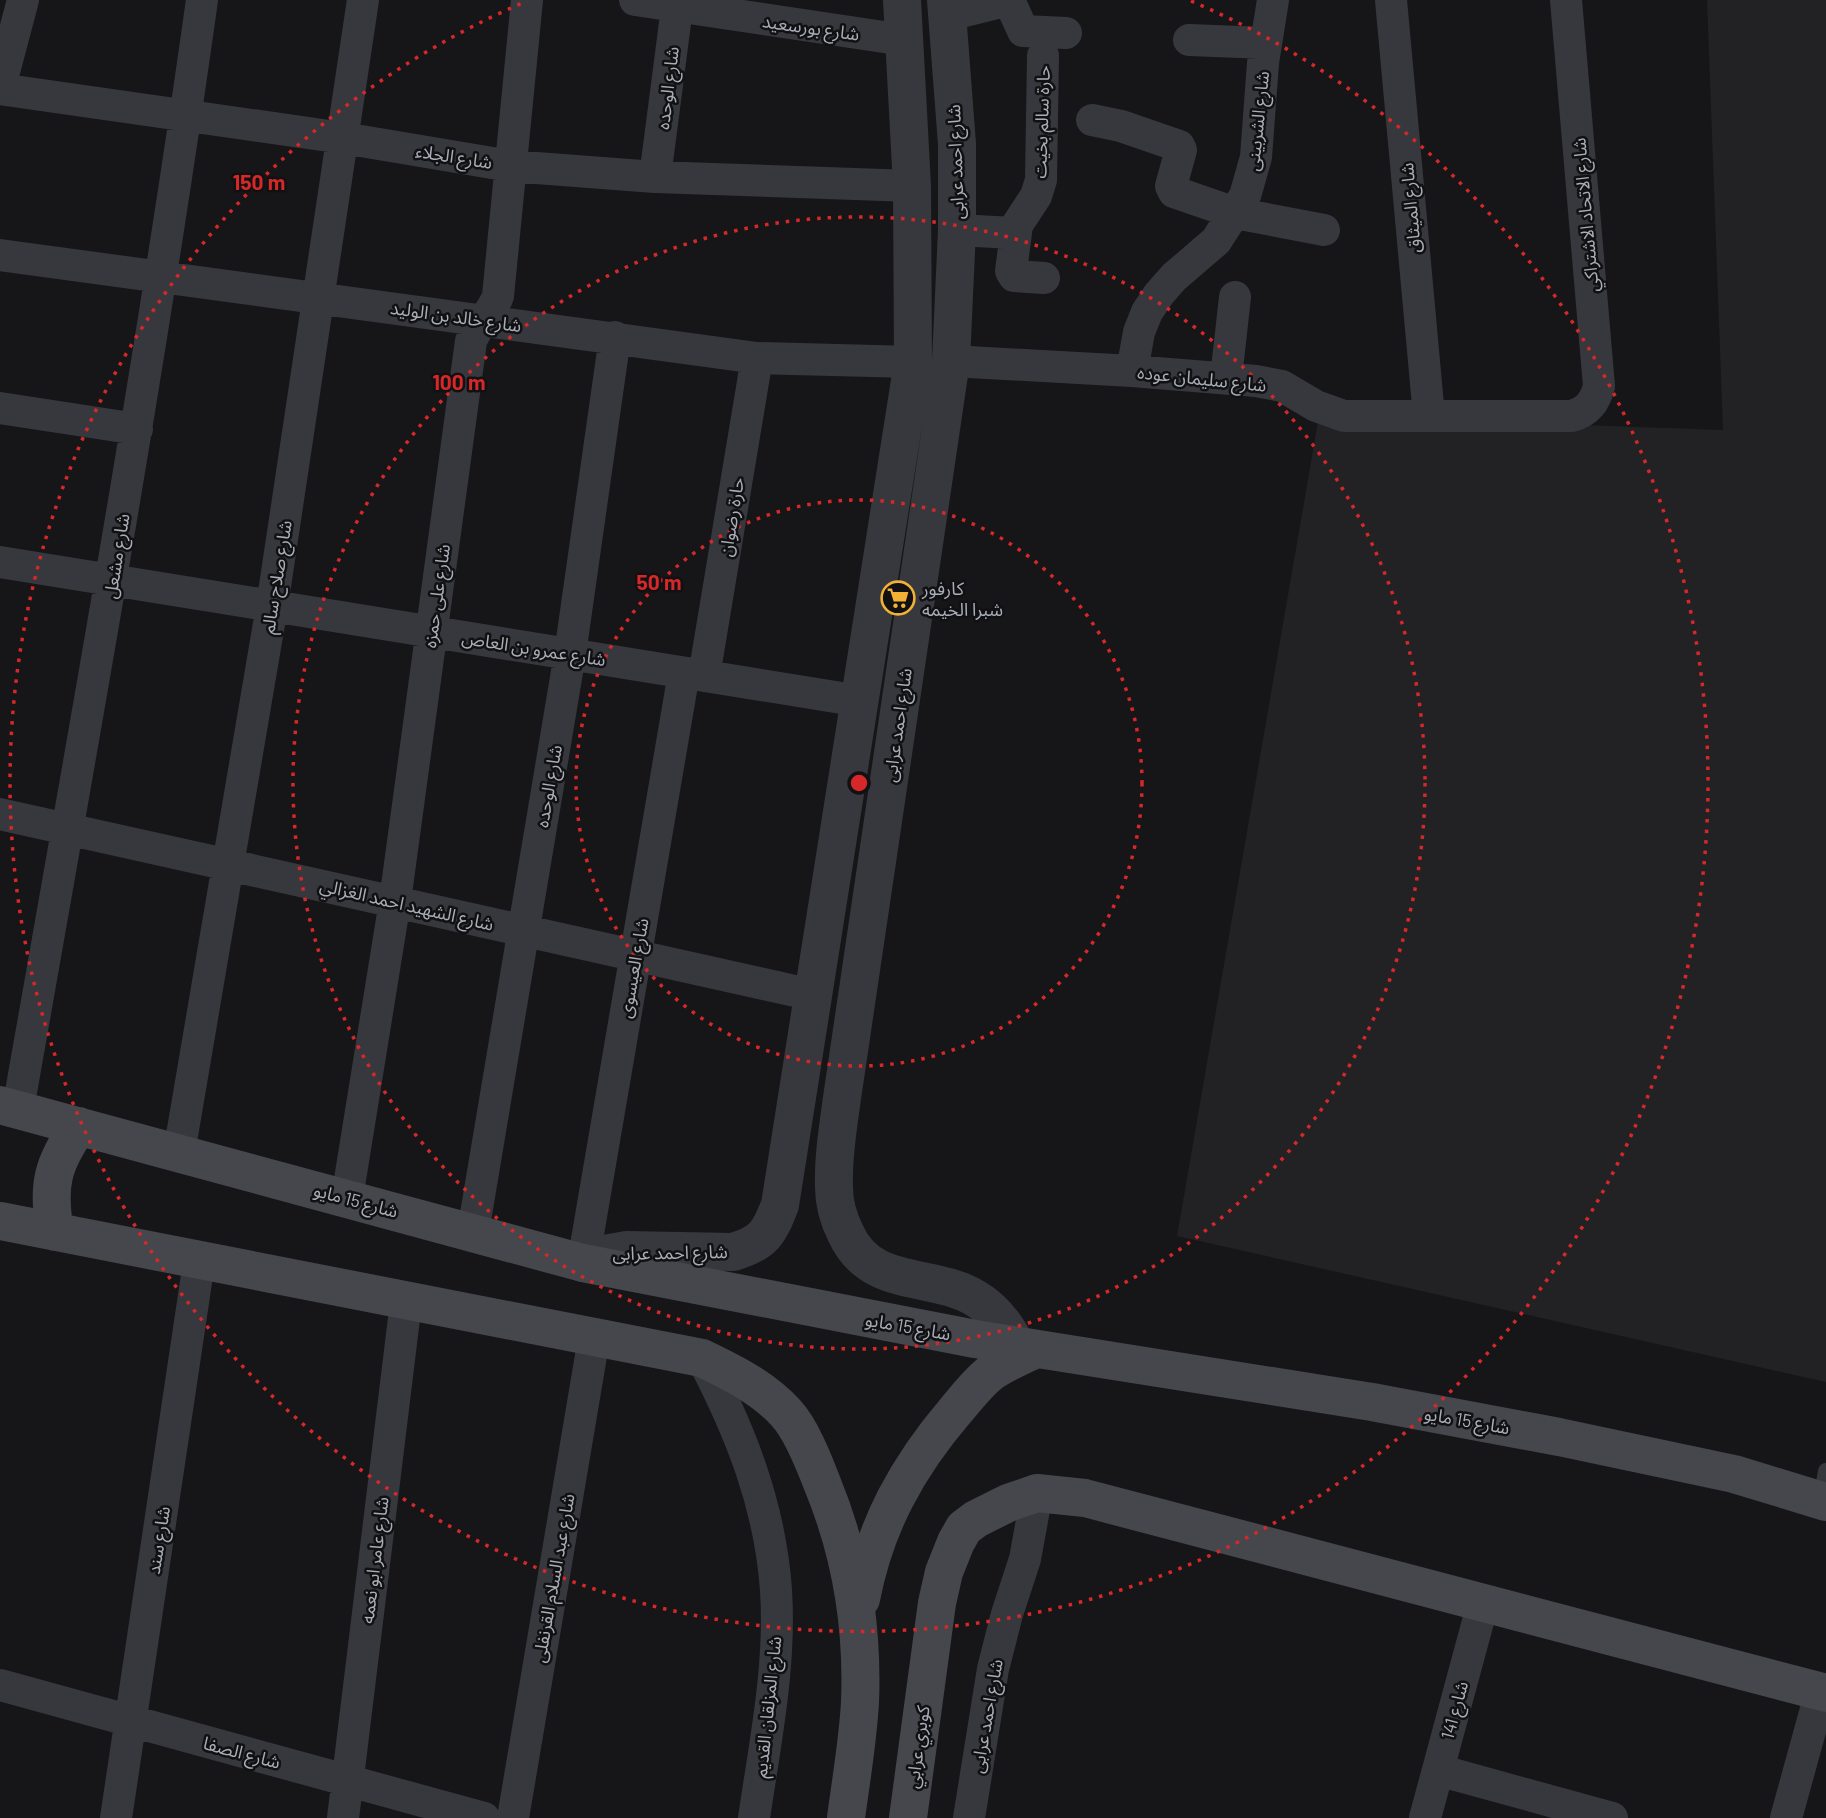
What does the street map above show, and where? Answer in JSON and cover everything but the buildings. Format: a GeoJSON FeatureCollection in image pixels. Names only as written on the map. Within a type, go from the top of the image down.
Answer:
{"type":"FeatureCollection","features":[{"type":"Feature","properties":{"kind":"main road","name":"شارع 15 مايو"},"geometry":{"type":"LineString","coordinates":[[9,1107],[583,1263],[1026,1347],[1371,1402],[1824,1491]]}},
{"type":"Feature","properties":{"kind":"main road"},"geometry":{"type":"LineString","coordinates":[[55,1232],[50,1204],[53,1176],[63,1149],[79,1126]]}},
{"type":"Feature","properties":{"kind":"main road"},"geometry":{"type":"LineString","coordinates":[[0,1221],[702,1358],[744,1378],[788,1415],[814,1462],[835,1513],[849,1565],[858,1618],[860,1701],[846,1818]]}},
{"type":"Feature","properties":{"kind":"main road"},"geometry":{"type":"LineString","coordinates":[[858,1618],[867,1569],[880,1528],[902,1486],[934,1436],[975,1387],[1026,1347]]}},
{"type":"Feature","properties":{"kind":"main road"},"geometry":{"type":"LineString","coordinates":[[1037,1493],[1085,1498],[1824,1692]]}},
{"type":"Feature","properties":{"kind":"main road","name":"كوبري عرابي"},"geometry":{"type":"LineString","coordinates":[[908,1818],[944,1572],[964,1528],[1008,1503],[1037,1493]]}},
{"type":"Feature","properties":{"kind":"street"},"geometry":{"type":"LineString","coordinates":[[0,88],[23,0]]}},
{"type":"Feature","properties":{"kind":"street","name":"شارع مشعل"},"geometry":{"type":"LineString","coordinates":[[9,1107],[68,828],[112,580],[202,0]]}},
{"type":"Feature","properties":{"kind":"street","name":"شارع صلاح سالم"},"geometry":{"type":"LineString","coordinates":[[179,1153],[272,606],[363,0]]}},
{"type":"Feature","properties":{"kind":"street","name":"شارع على حمزه"},"geometry":{"type":"LineString","coordinates":[[347,1198],[395,901],[471,341],[482,320],[493,309],[498,296],[527,0]]}},
{"type":"Feature","properties":{"kind":"street","name":"شارع بورسعيد"},"geometry":{"type":"LineString","coordinates":[[635,0],[678,4],[904,40]]}},
{"type":"Feature","properties":{"kind":"street","name":"شارع احمد عرابى"},"geometry":{"type":"LineString","coordinates":[[583,1263],[604,1254],[627,1250],[733,1252],[759,1241],[769,1231],[780,1205],[913,362],[912,186],[901,0]]}},
{"type":"Feature","properties":{"kind":"street"},"geometry":{"type":"LineString","coordinates":[[947,7],[1009,0],[1023,32],[1066,33]]}},
{"type":"Feature","properties":{"kind":"street","name":"شارع الشربينى"},"geometry":{"type":"LineString","coordinates":[[1132,371],[1139,332],[1147,312],[1174,277],[1216,241],[1245,196],[1256,157],[1266,43],[1273,0]]}},
{"type":"Feature","properties":{"kind":"street","name":"شارع الميثاق"},"geometry":{"type":"LineString","coordinates":[[1391,0],[1429,416]]}},
{"type":"Feature","properties":{"kind":"street","name":"شارع الاتحاد الاشتراكي"},"geometry":{"type":"LineString","coordinates":[[1566,0],[1599,386],[1591,406],[1572,416]]}},
{"type":"Feature","properties":{"kind":"street","name":"شارع الوحده"},"geometry":{"type":"LineString","coordinates":[[655,177],[678,4]]}},
{"type":"Feature","properties":{"kind":"street","name":"شارع احمد عرابى"},"geometry":{"type":"LineString","coordinates":[[947,7],[957,144],[957,230],[951,361],[844,1084],[834,1190],[839,1219],[849,1240],[863,1259],[884,1272],[957,1289],[974,1297],[1000,1318],[1026,1347]]}},
{"type":"Feature","properties":{"kind":"street"},"geometry":{"type":"LineString","coordinates":[[1189,40],[1266,43]]}},
{"type":"Feature","properties":{"kind":"street","name":"حارة سالم بخيت"},"geometry":{"type":"LineString","coordinates":[[1043,56],[1041,180],[1036,196],[1020,216],[1014,233],[1012,273],[1014,276],[1044,278]]}},
{"type":"Feature","properties":{"kind":"street","name":"شارع الجلاء"},"geometry":{"type":"LineString","coordinates":[[0,88],[343,138],[510,166],[655,177],[912,186]]}},
{"type":"Feature","properties":{"kind":"street"},"geometry":{"type":"LineString","coordinates":[[1092,121],[1121,125],[1177,144],[1181,150],[1172,191],[1235,213],[1324,230]]}},
{"type":"Feature","properties":{"kind":"street"},"geometry":{"type":"LineString","coordinates":[[957,230],[1014,233]]}},
{"type":"Feature","properties":{"kind":"street","name":"شارع خالد بن الوليد"},"geometry":{"type":"LineString","coordinates":[[0,255],[757,358],[913,362]]}},
{"type":"Feature","properties":{"kind":"street"},"geometry":{"type":"LineString","coordinates":[[1226,378],[1235,297]]}},
{"type":"Feature","properties":{"kind":"street","name":"شارع الوحده"},"geometry":{"type":"LineString","coordinates":[[473,1232],[570,654],[615,337]]}},
{"type":"Feature","properties":{"kind":"street","name":"حارة رضوان"},"geometry":{"type":"LineString","coordinates":[[694,675],[757,358]]}},
{"type":"Feature","properties":{"kind":"street","name":"شارع سليمان عوده"},"geometry":{"type":"LineString","coordinates":[[951,361],[1226,378],[1282,386],[1317,407],[1344,416],[1572,416]]}},
{"type":"Feature","properties":{"kind":"street"},"geometry":{"type":"LineString","coordinates":[[0,408],[137,429]]}},
{"type":"Feature","properties":{"kind":"street","name":"شارع عمرو بن العاص"},"geometry":{"type":"LineString","coordinates":[[0,562],[860,701]]}},
{"type":"Feature","properties":{"kind":"street","name":"شارع العيسوى"},"geometry":{"type":"LineString","coordinates":[[583,1263],[636,955],[694,675]]}},
{"type":"Feature","properties":{"kind":"street","name":"شارع الشهيد احمد الغزالي"},"geometry":{"type":"LineString","coordinates":[[0,814],[813,995]]}},
{"type":"Feature","properties":{"kind":"street","name":"شارع سند"},"geometry":{"type":"LineString","coordinates":[[116,1818],[200,1262]]}},
{"type":"Feature","properties":{"kind":"street","name":"شارع عامر ابو نعمه"},"geometry":{"type":"LineString","coordinates":[[343,1818],[406,1302]]}},
{"type":"Feature","properties":{"kind":"street","name":"شارع عبد السلام القرنفلى"},"geometry":{"type":"LineString","coordinates":[[513,1818],[594,1338]]}},
{"type":"Feature","properties":{"kind":"street","name":"شارع المزلقان القديم"},"geometry":{"type":"LineString","coordinates":[[702,1358],[730,1412],[752,1470],[768,1529],[776,1590],[776,1652],[754,1818]]}},
{"type":"Feature","properties":{"kind":"street","name":"شارع احمد عرابى"},"geometry":{"type":"LineString","coordinates":[[969,1818],[993,1670],[1025,1559],[1037,1493]]}},
{"type":"Feature","properties":{"kind":"street","name":"شارع 141"},"geometry":{"type":"LineString","coordinates":[[1424,1818],[1483,1603]]}},
{"type":"Feature","properties":{"kind":"street","name":"شارع الصفا"},"geometry":{"type":"LineString","coordinates":[[0,1685],[484,1818]]}},
{"type":"Feature","properties":{"kind":"street"},"geometry":{"type":"LineString","coordinates":[[1786,1818],[1824,1692]]}},
{"type":"Feature","properties":{"kind":"street"},"geometry":{"type":"LineString","coordinates":[[1437,1770],[1609,1818]]}},
{"type":"Feature","properties":{"kind":"shaded area"},"geometry":{"type":"Polygon","coordinates":[[[1707,0],[1826,0],[1826,1382],[1177,1236],[1319,416],[1723,430],[1707,0]]]}},
{"type":"Feature","properties":{"kind":"place","name":"كارفور شبرا الخيمه"},"geometry":{"type":"Point","coordinates":[898,598]}}]}
